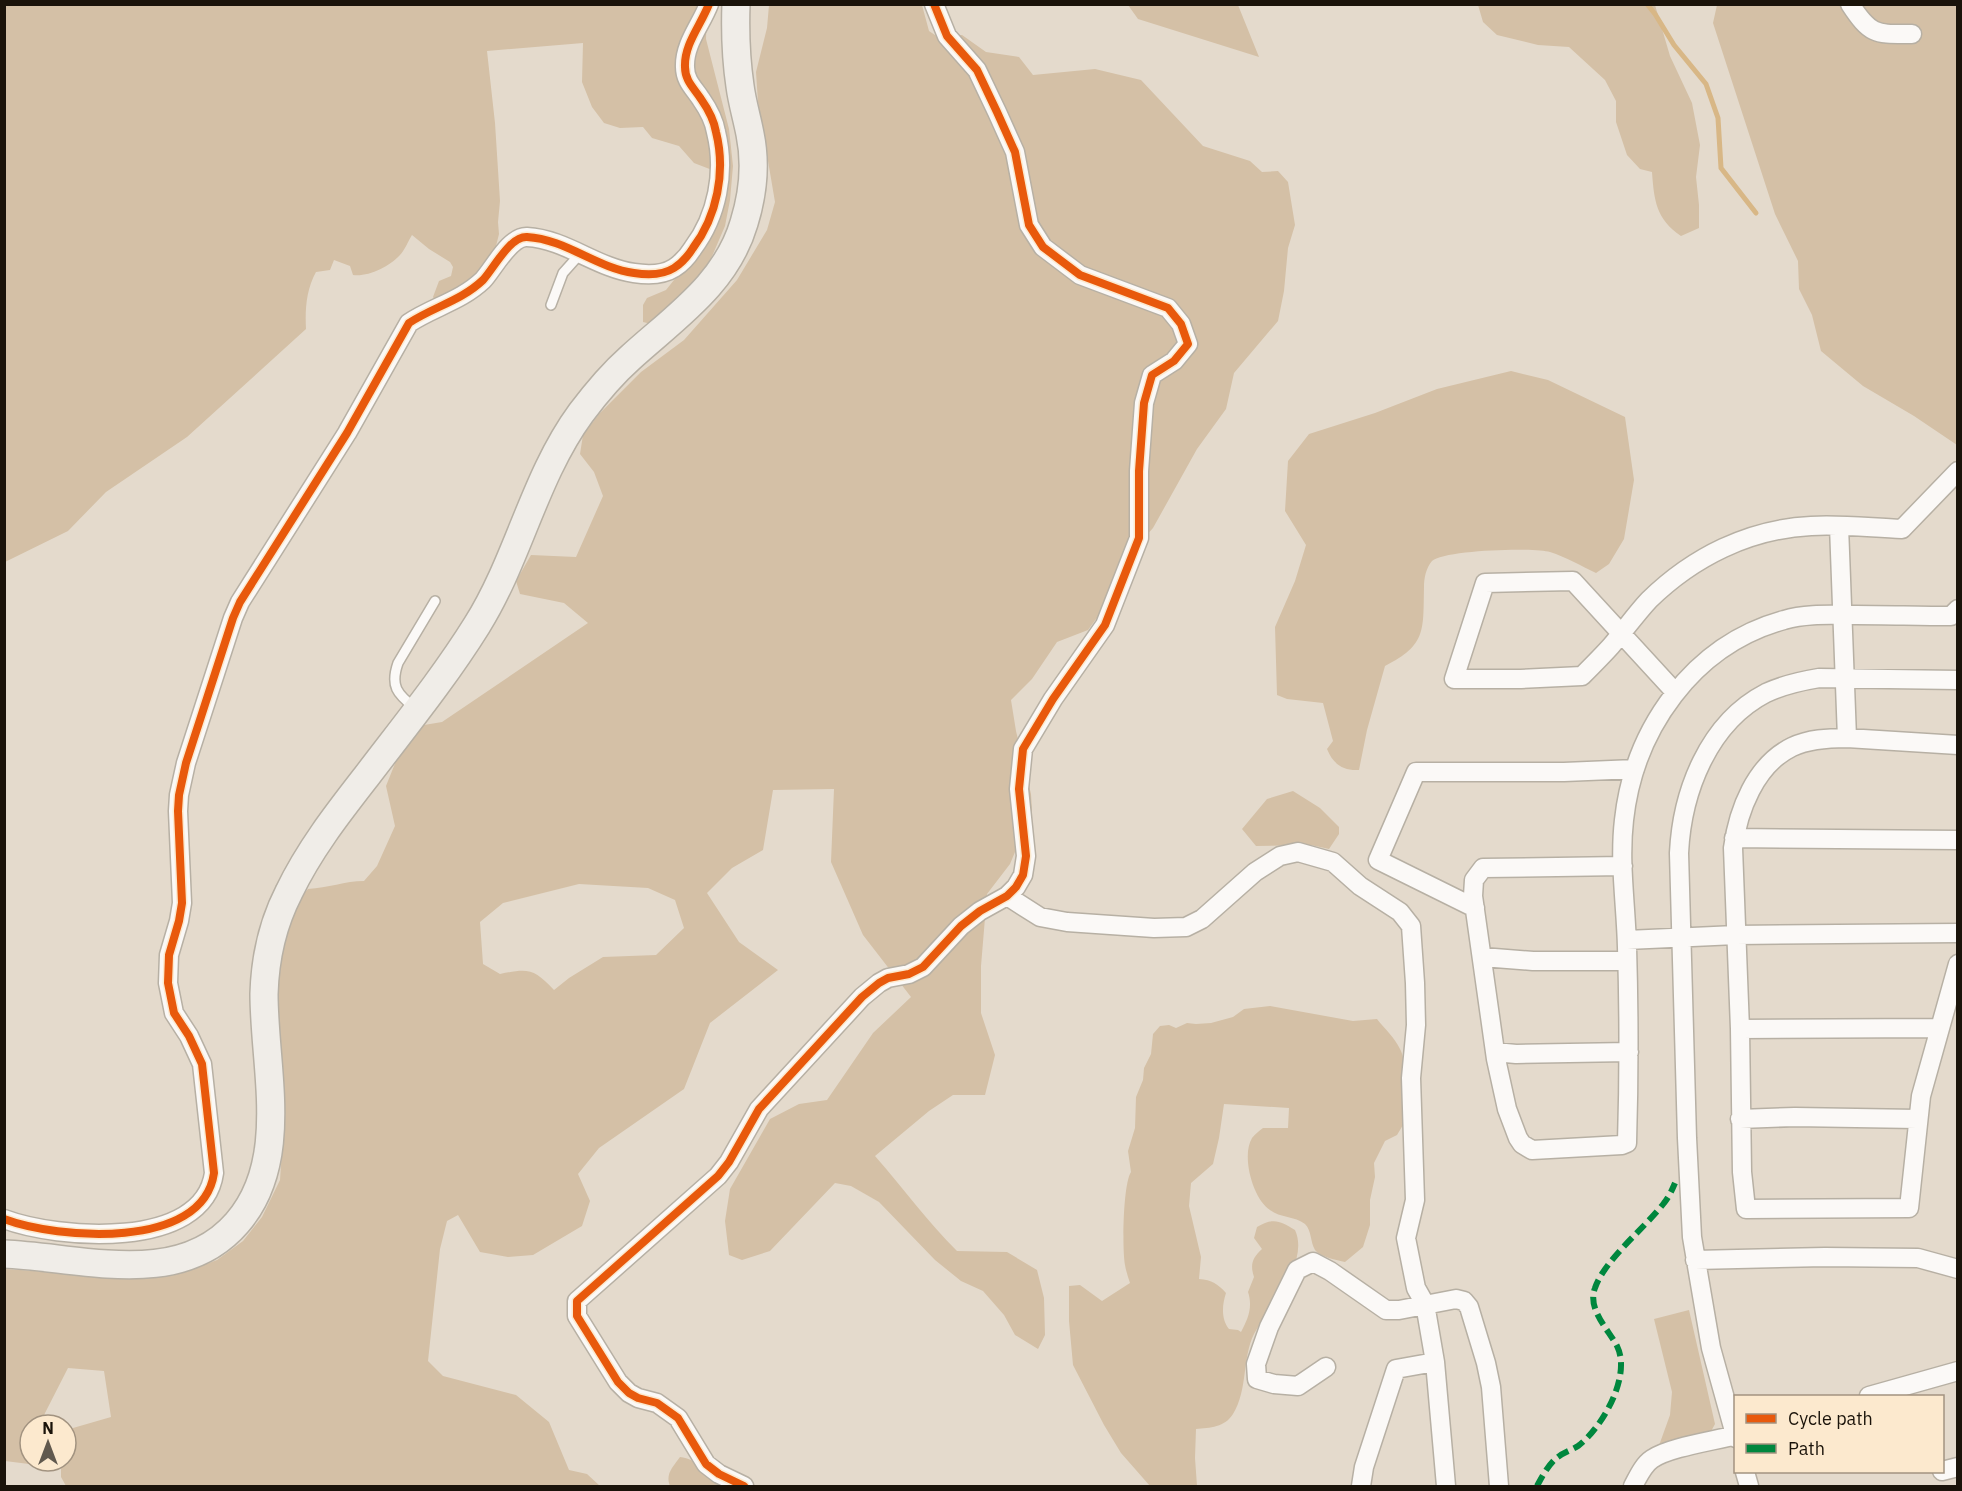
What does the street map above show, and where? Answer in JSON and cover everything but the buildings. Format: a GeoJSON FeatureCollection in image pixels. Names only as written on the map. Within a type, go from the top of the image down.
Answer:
{"type":"FeatureCollection","features":[{"type":"Feature","properties":{"kind":"street"},"geometry":{"type":"LineString","coordinates":[[4,1219],[29,1228],[44,1230],[106,1234],[135,1233],[154,1229],[181,1218],[198,1206],[210,1191],[214,1173],[202,1064],[189,1036],[174,1013],[167,971],[182,903],[179,795],[192,743],[233,618],[249,585],[347,433],[409,323],[467,293],[484,279],[511,244],[519,238],[536,238],[628,272],[658,274],[682,262],[706,230],[718,187],[718,143],[714,125],[708,109],[689,83],[685,68],[688,49],[709,4]]}},
{"type":"Feature","properties":{"kind":"street"},"geometry":{"type":"LineString","coordinates":[[4,1254],[125,1264],[169,1263],[193,1256],[205,1249],[241,1220],[259,1189],[269,1153],[270,1127],[264,992],[268,956],[279,915],[291,886],[326,829],[439,682],[481,620],[505,573],[548,467],[579,416],[611,376],[704,292],[733,252],[745,220],[753,167],[751,136],[737,65],[736,4]]}},
{"type":"Feature","properties":{"kind":"street"},"geometry":{"type":"LineString","coordinates":[[744,1486],[719,1474],[706,1464],[673,1413],[657,1403],[638,1398],[618,1382],[577,1316],[577,1301],[718,1176],[729,1162],[759,1109],[862,997],[888,978],[909,974],[923,967],[961,926],[980,911],[1007,896],[1016,887],[1023,875],[1026,856],[1019,789],[1023,749],[1053,699],[1105,625],[1139,538],[1139,471],[1144,403],[1152,375],[1174,361],[1188,344],[1181,324],[1168,308],[1080,275],[1043,247],[1029,225],[1015,152],[998,112],[977,70],[947,36],[934,4]]}},
{"type":"Feature","properties":{"kind":"street"},"geometry":{"type":"LineString","coordinates":[[1850,4],[1863,25],[1879,34],[1912,34]]}},
{"type":"Feature","properties":{"kind":"street"},"geometry":{"type":"LineString","coordinates":[[1675,692],[1620,633],[1573,581],[1485,584],[1454,679],[1582,676],[1620,633],[1650,599],[1677,575],[1710,554],[1745,538],[1770,531],[1812,526],[1902,530],[1958,471]]}},
{"type":"Feature","properties":{"kind":"street"},"geometry":{"type":"LineString","coordinates":[[1839,526],[1846,738]]}},
{"type":"Feature","properties":{"kind":"street"},"geometry":{"type":"LineString","coordinates":[[1623,866],[1483,868],[1474,880],[1475,908],[1495,1052],[1507,1109],[1522,1144],[1532,1150],[1627,1143],[1629,1052],[1623,866],[1624,820],[1635,768],[1656,721],[1675,692],[1707,660],[1733,640],[1785,619],[1801,616],[1842,615],[1951,616],[1958,609]]}},
{"type":"Feature","properties":{"kind":"street"},"geometry":{"type":"LineString","coordinates":[[1734,1432],[1711,1348],[1695,1260],[1687,1138],[1680,830],[1689,794],[1699,767],[1711,745],[1743,710],[1766,694],[1798,681],[1819,678],[1958,680]]}},
{"type":"Feature","properties":{"kind":"street"},"geometry":{"type":"LineString","coordinates":[[1958,745],[1846,738],[1829,738],[1802,743],[1790,748],[1777,758],[1754,784],[1744,802],[1737,822],[1733,848],[1740,1029],[1740,1119],[1746,1209],[1909,1208],[1921,1095],[1958,964]]}},
{"type":"Feature","properties":{"kind":"street"},"geometry":{"type":"LineString","coordinates":[[1475,908],[1378,860],[1416,772],[1564,772],[1635,768]]}},
{"type":"Feature","properties":{"kind":"street"},"geometry":{"type":"LineString","coordinates":[[1734,838],[1958,840]]}},
{"type":"Feature","properties":{"kind":"street"},"geometry":{"type":"LineString","coordinates":[[1007,896],[1040,917],[1067,922],[1154,928],[1186,927],[1202,919],[1255,872],[1280,856],[1298,852],[1333,862],[1359,886],[1400,912],[1411,926],[1416,1025],[1411,1078],[1415,1200],[1406,1238],[1416,1288],[1425,1304],[1435,1362],[1446,1486]]}},
{"type":"Feature","properties":{"kind":"street"},"geometry":{"type":"LineString","coordinates":[[1627,940],[1736,935],[1958,933]]}},
{"type":"Feature","properties":{"kind":"street"},"geometry":{"type":"LineString","coordinates":[[1482,957],[1533,961],[1627,961]]}},
{"type":"Feature","properties":{"kind":"street"},"geometry":{"type":"LineString","coordinates":[[1740,1029],[1940,1028]]}},
{"type":"Feature","properties":{"kind":"street"},"geometry":{"type":"LineString","coordinates":[[1495,1052],[1516,1054],[1629,1052]]}},
{"type":"Feature","properties":{"kind":"street"},"geometry":{"type":"LineString","coordinates":[[1740,1119],[1796,1117],[1917,1119]]}},
{"type":"Feature","properties":{"kind":"street"},"geometry":{"type":"LineString","coordinates":[[1695,1260],[1825,1257],[1918,1258],[1958,1269]]}},
{"type":"Feature","properties":{"kind":"street"},"geometry":{"type":"LineString","coordinates":[[1326,1367],[1298,1386],[1274,1384],[1257,1379],[1256,1364],[1266,1336],[1297,1270],[1313,1262],[1330,1271],[1386,1310],[1399,1310],[1456,1299],[1464,1301],[1469,1307],[1491,1387],[1499,1486]]}},
{"type":"Feature","properties":{"kind":"street"},"geometry":{"type":"LineString","coordinates":[[1361,1486],[1364,1467],[1396,1369],[1435,1362]]}},
{"type":"Feature","properties":{"kind":"street"},"geometry":{"type":"LineString","coordinates":[[1876,1395],[1913,1390],[1958,1371]]}},
{"type":"Feature","properties":{"kind":"street"},"geometry":{"type":"LineString","coordinates":[[1633,1486],[1643,1468],[1652,1459],[1671,1451],[1734,1436]]}},
{"type":"Feature","properties":{"kind":"street"},"geometry":{"type":"LineString","coordinates":[[1944,1473],[1958,1467]]}},
{"type":"Feature","properties":{"kind":"lane"},"geometry":{"type":"LineString","coordinates":[[551,305],[563,273],[580,254]]}},
{"type":"Feature","properties":{"kind":"lane"},"geometry":{"type":"LineString","coordinates":[[417,710],[397,690],[394,682],[395,672],[398,663],[435,601]]}},
{"type":"Feature","properties":{"kind":"shaded area"},"geometry":{"type":"Polygon","coordinates":[[[4,5],[707,5],[706,39],[729,129],[733,166],[725,226],[710,261],[695,281],[651,324],[643,322],[643,305],[647,298],[666,290],[686,265],[720,173],[694,163],[679,146],[652,138],[643,127],[620,128],[604,123],[592,107],[582,82],[583,43],[487,51],[500,201],[499,234],[494,254],[487,267],[437,305],[433,297],[439,281],[451,276],[453,267],[450,262],[412,235],[403,251],[395,259],[372,273],[353,275],[350,266],[334,260],[330,270],[316,272],[310,286],[306,329],[187,437],[106,492],[68,531],[5,562],[4,5]]]}},
{"type":"Feature","properties":{"kind":"shaded area"},"geometry":{"type":"Polygon","coordinates":[[[769,5],[922,5],[929,31],[938,37],[962,35],[986,52],[1019,57],[1033,75],[1095,69],[1141,80],[1203,146],[1250,161],[1262,172],[1278,171],[1288,182],[1295,225],[1288,248],[1284,291],[1278,321],[1234,373],[1226,409],[1197,449],[1153,528],[1121,564],[1104,608],[1088,630],[1057,642],[1032,679],[1011,700],[1031,794],[1032,811],[1010,864],[987,894],[981,966],[981,1013],[995,1055],[985,1095],[953,1095],[929,1111],[875,1156],[957,1251],[1007,1252],[1037,1270],[1044,1298],[1045,1335],[1038,1349],[1015,1335],[1004,1315],[983,1291],[961,1281],[935,1260],[879,1202],[851,1186],[835,1183],[770,1251],[742,1260],[729,1255],[725,1221],[730,1189],[770,1119],[799,1104],[827,1100],[873,1033],[911,997],[863,935],[831,862],[834,789],[773,790],[763,850],[732,868],[707,893],[739,942],[778,970],[710,1023],[684,1089],[599,1148],[578,1174],[590,1201],[582,1226],[533,1255],[508,1257],[480,1252],[458,1215],[447,1221],[440,1249],[428,1361],[443,1376],[516,1395],[549,1422],[569,1470],[587,1474],[600,1486],[66,1486],[61,1473],[78,1473],[78,1427],[111,1417],[104,1371],[68,1368],[45,1413],[18,1413],[18,1463],[5,1461],[5,1269],[168,1274],[193,1269],[217,1260],[243,1241],[262,1217],[280,1180],[282,1150],[276,987],[280,954],[293,905],[308,889],[364,881],[377,866],[395,826],[386,786],[402,746],[418,726],[442,722],[588,623],[564,603],[520,594],[516,581],[531,555],[576,557],[603,496],[594,472],[580,454],[583,435],[599,414],[641,372],[684,340],[737,280],[767,230],[775,202],[758,102],[756,72],[767,28],[769,5]],[[579,884],[503,903],[480,922],[483,964],[500,974],[525,971],[536,974],[554,990],[603,957],[656,955],[684,928],[675,900],[648,888],[579,884]]]}},
{"type":"Feature","properties":{"kind":"shaded area"},"geometry":{"type":"Polygon","coordinates":[[[1128,5],[1238,5],[1259,57],[1138,19],[1128,5]]]}},
{"type":"Feature","properties":{"kind":"shaded area"},"geometry":{"type":"Polygon","coordinates":[[[1478,5],[1655,5],[1670,56],[1692,103],[1700,145],[1696,177],[1699,228],[1681,236],[1661,216],[1655,200],[1652,172],[1640,169],[1627,155],[1616,122],[1616,101],[1605,80],[1569,47],[1538,45],[1497,35],[1483,22],[1478,5]]]}},
{"type":"Feature","properties":{"kind":"shaded area"},"geometry":{"type":"Polygon","coordinates":[[[1717,5],[1957,5],[1957,445],[1863,386],[1821,351],[1812,315],[1799,289],[1798,261],[1775,214],[1713,23],[1717,5]]]}},
{"type":"Feature","properties":{"kind":"shaded area"},"geometry":{"type":"Polygon","coordinates":[[[1511,371],[1548,380],[1625,417],[1634,480],[1624,539],[1609,564],[1596,573],[1562,556],[1541,550],[1470,552],[1440,557],[1432,561],[1425,577],[1420,635],[1409,651],[1385,666],[1367,730],[1359,770],[1343,768],[1332,759],[1327,749],[1333,741],[1323,703],[1287,699],[1277,695],[1275,627],[1295,581],[1306,545],[1285,511],[1288,461],[1309,434],[1375,413],[1437,389],[1511,371]]]}},
{"type":"Feature","properties":{"kind":"shaded area"},"geometry":{"type":"Polygon","coordinates":[[[1293,791],[1320,808],[1339,827],[1339,834],[1329,849],[1311,845],[1256,846],[1242,829],[1267,799],[1293,791]]]}},
{"type":"Feature","properties":{"kind":"shaded area"},"geometry":{"type":"Polygon","coordinates":[[[1270,1006],[1353,1021],[1377,1019],[1395,1041],[1403,1056],[1403,1125],[1397,1135],[1385,1141],[1374,1163],[1375,1177],[1370,1200],[1370,1225],[1363,1247],[1345,1262],[1317,1252],[1305,1224],[1270,1210],[1258,1197],[1250,1177],[1248,1155],[1252,1138],[1263,1128],[1288,1128],[1289,1108],[1224,1104],[1213,1164],[1191,1183],[1189,1206],[1201,1257],[1199,1279],[1214,1283],[1226,1293],[1223,1312],[1229,1329],[1241,1332],[1249,1313],[1248,1292],[1254,1277],[1253,1262],[1262,1249],[1254,1238],[1257,1227],[1277,1221],[1295,1230],[1298,1243],[1297,1256],[1286,1284],[1250,1343],[1241,1395],[1233,1414],[1226,1422],[1196,1429],[1197,1486],[1150,1486],[1121,1453],[1073,1365],[1069,1286],[1080,1285],[1102,1301],[1130,1283],[1125,1265],[1124,1245],[1126,1189],[1131,1172],[1128,1151],[1135,1128],[1136,1097],[1143,1080],[1144,1068],[1151,1054],[1153,1034],[1160,1026],[1169,1025],[1176,1028],[1187,1023],[1211,1023],[1233,1017],[1244,1009],[1270,1006]]]}},
{"type":"Feature","properties":{"kind":"shaded area"},"geometry":{"type":"Polygon","coordinates":[[[1689,1310],[1715,1424],[1709,1435],[1657,1451],[1670,1415],[1672,1392],[1654,1319],[1689,1310]]]}},
{"type":"Feature","properties":{"kind":"shaded area"},"geometry":{"type":"Polygon","coordinates":[[[680,1457],[697,1464],[719,1486],[670,1486],[669,1474],[680,1457]]]}},
{"type":"Feature","properties":{"kind":"waterway"},"geometry":{"type":"LineString","coordinates":[[1647,4],[1674,45],[1706,84],[1718,118],[1721,168],[1756,213]]}},
{"type":"Feature","properties":{"kind":"marked path"},"geometry":{"type":"LineString","coordinates":[[1537,1486],[1555,1460],[1587,1438],[1605,1414],[1612,1400],[1618,1386],[1621,1358],[1617,1346],[1596,1311],[1593,1296],[1595,1288],[1607,1266],[1656,1213],[1669,1196],[1675,1183]]}},
{"type":"Feature","properties":{"kind":"cycle path"},"geometry":{"type":"LineString","coordinates":[[4,1219],[58,1231],[91,1234],[125,1233],[157,1227],[184,1216],[204,1198],[214,1173],[202,1064],[189,1036],[174,1013],[168,983],[169,955],[182,903],[179,795],[186,763],[233,618],[240,602],[347,433],[409,323],[474,287],[483,280],[509,247],[521,238],[541,239],[555,243],[607,266],[639,274],[665,272],[680,264],[689,254],[708,222],[719,178],[719,147],[714,123],[685,72],[687,50],[709,4]]}},
{"type":"Feature","properties":{"kind":"cycle path"},"geometry":{"type":"LineString","coordinates":[[744,1486],[719,1474],[706,1464],[678,1418],[657,1403],[629,1393],[618,1382],[577,1316],[577,1301],[718,1176],[729,1162],[759,1109],[862,997],[888,978],[909,974],[923,967],[961,926],[980,911],[1007,896],[1016,887],[1023,875],[1026,856],[1019,789],[1023,749],[1053,699],[1105,625],[1139,538],[1139,471],[1144,403],[1152,375],[1174,361],[1188,344],[1181,324],[1168,308],[1080,275],[1043,247],[1029,225],[1015,152],[977,70],[947,36],[934,4]]}}]}
